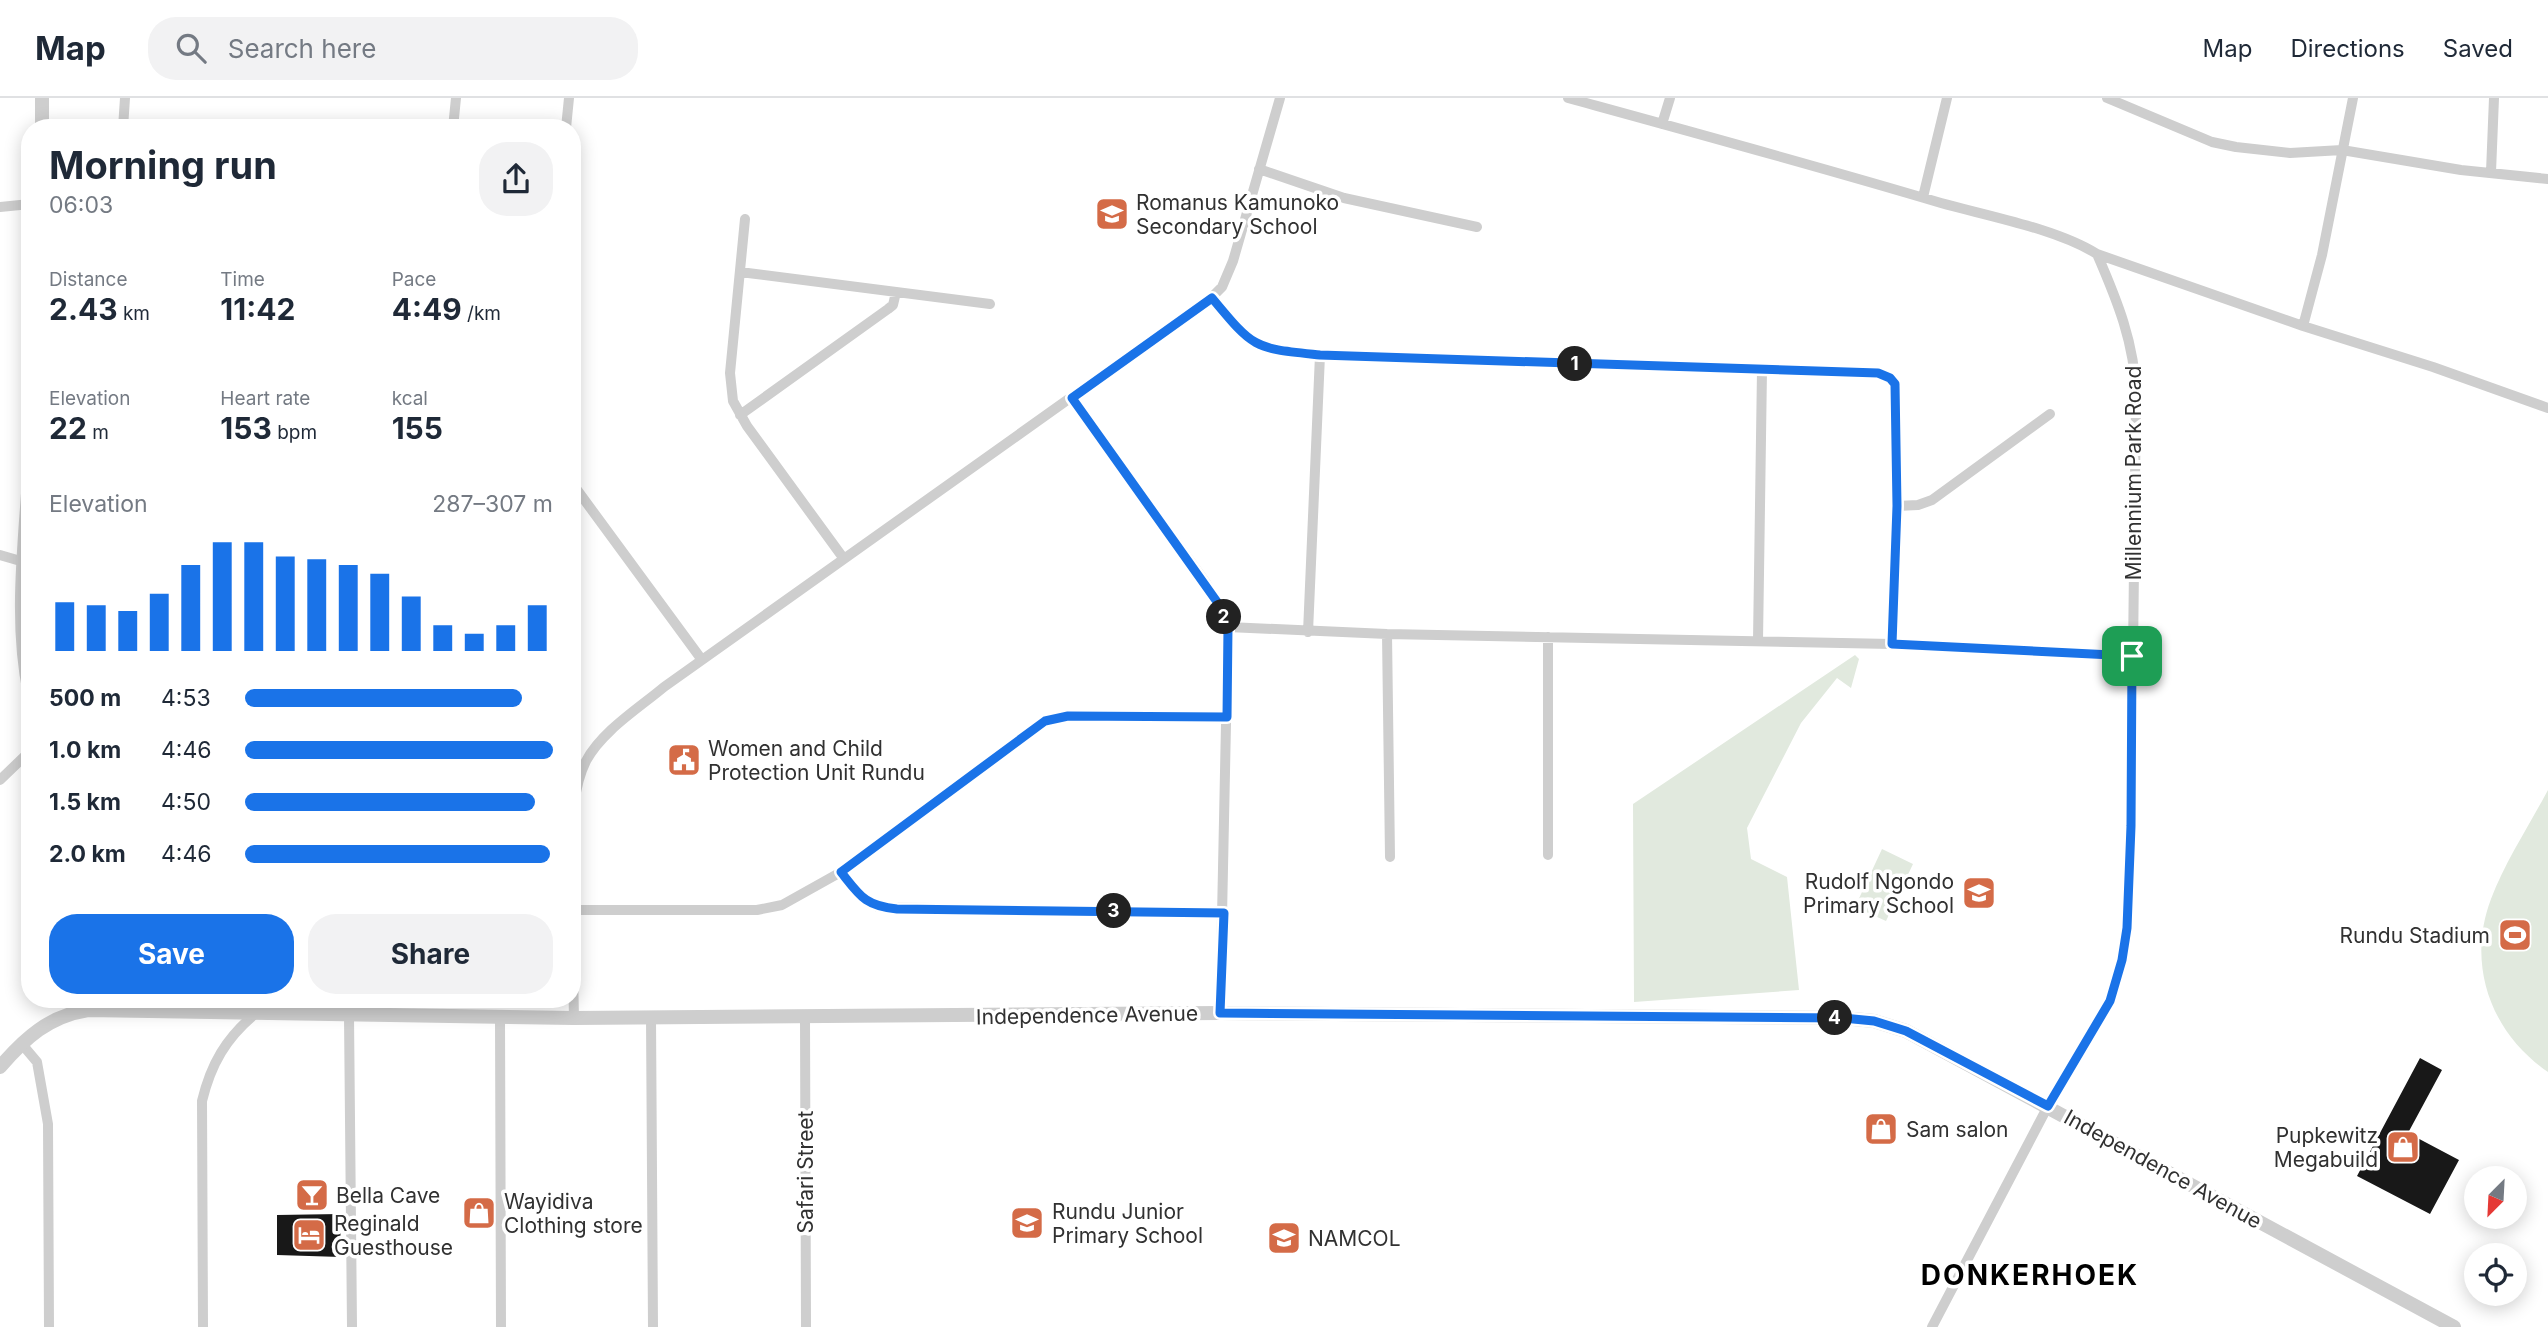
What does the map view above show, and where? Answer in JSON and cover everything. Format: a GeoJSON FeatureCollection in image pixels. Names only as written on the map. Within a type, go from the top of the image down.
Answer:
{"type":"FeatureCollection","features":[{"type":"Feature","properties":{"kind":"street"},"geometry":{"type":"LineString","coordinates":[[42,98],[42,119]]}},
{"type":"Feature","properties":{"kind":"street"},"geometry":{"type":"LineString","coordinates":[[124,119],[125,98]]}},
{"type":"Feature","properties":{"kind":"street"},"geometry":{"type":"LineString","coordinates":[[454,119],[456,98]]}},
{"type":"Feature","properties":{"kind":"street"},"geometry":{"type":"LineString","coordinates":[[567,119],[569,98]]}},
{"type":"Feature","properties":{"kind":"street"},"geometry":{"type":"LineString","coordinates":[[581,776],[586,761],[611,733],[664,687],[1212,298],[1229,274],[1280,98]]}},
{"type":"Feature","properties":{"kind":"street"},"geometry":{"type":"LineString","coordinates":[[1568,98],[2061,238],[2097,254],[2303,326],[2433,367],[2548,408]]}},
{"type":"Feature","properties":{"kind":"street"},"geometry":{"type":"LineString","coordinates":[[1662,124],[1670,98]]}},
{"type":"Feature","properties":{"kind":"street"},"geometry":{"type":"LineString","coordinates":[[1923,197],[1947,98]]}},
{"type":"Feature","properties":{"kind":"street"},"geometry":{"type":"LineString","coordinates":[[2107,98],[2213,142],[2236,148],[2290,153],[2342,150],[2461,170],[2548,179]]}},
{"type":"Feature","properties":{"kind":"street"},"geometry":{"type":"LineString","coordinates":[[2491,172],[2494,98]]}},
{"type":"Feature","properties":{"kind":"street"},"geometry":{"type":"LineString","coordinates":[[2303,326],[2322,255],[2350,99]]}},
{"type":"Feature","properties":{"kind":"street"},"geometry":{"type":"LineString","coordinates":[[1259,169],[1344,198],[1477,227]]}},
{"type":"Feature","properties":{"kind":"street"},"geometry":{"type":"LineString","coordinates":[[0,206],[21,205]]}},
{"type":"Feature","properties":{"kind":"street"},"geometry":{"type":"LineString","coordinates":[[745,219],[730,373],[733,401],[740,415],[845,559]]}},
{"type":"Feature","properties":{"kind":"street","name":"Millennium Park Road"},"geometry":{"type":"LineString","coordinates":[[1932,1327],[2048,1106],[2110,1001],[2122,960],[2127,928],[2131,826],[2136,369],[2126,328],[2097,254]]}},
{"type":"Feature","properties":{"kind":"street"},"geometry":{"type":"LineString","coordinates":[[740,272],[990,304]]}},
{"type":"Feature","properties":{"kind":"street"},"geometry":{"type":"LineString","coordinates":[[740,415],[888,309],[896,292]]}},
{"type":"Feature","properties":{"kind":"street"},"geometry":{"type":"LineString","coordinates":[[1212,298],[1242,334],[1258,345],[1275,350],[1320,355],[1878,373],[1893,381],[1897,506],[1892,644]]}},
{"type":"Feature","properties":{"kind":"street"},"geometry":{"type":"LineString","coordinates":[[1308,632],[1320,355]]}},
{"type":"Feature","properties":{"kind":"street"},"geometry":{"type":"LineString","coordinates":[[1758,641],[1762,370]]}},
{"type":"Feature","properties":{"kind":"street"},"geometry":{"type":"LineString","coordinates":[[1072,398],[1206,583],[1220,606],[1228,627],[1220,1013]]}},
{"type":"Feature","properties":{"kind":"street"},"geometry":{"type":"LineString","coordinates":[[1897,506],[1918,505],[1932,500],[2050,414]]}},
{"type":"Feature","properties":{"kind":"street"},"geometry":{"type":"LineString","coordinates":[[581,495],[702,660]]}},
{"type":"Feature","properties":{"kind":"street"},"geometry":{"type":"LineString","coordinates":[[0,555],[21,561]]}},
{"type":"Feature","properties":{"kind":"street"},"geometry":{"type":"LineString","coordinates":[[1228,627],[1308,632],[1892,644],[2132,656]]}},
{"type":"Feature","properties":{"kind":"street"},"geometry":{"type":"LineString","coordinates":[[1387,634],[1390,857]]}},
{"type":"Feature","properties":{"kind":"street"},"geometry":{"type":"LineString","coordinates":[[1548,637],[1548,855]]}},
{"type":"Feature","properties":{"kind":"street"},"geometry":{"type":"LineString","coordinates":[[581,910],[769,909],[793,900],[841,872],[1045,721],[1068,716],[1227,717]]}},
{"type":"Feature","properties":{"kind":"street"},"geometry":{"type":"LineString","coordinates":[[0,780],[21,760]]}},
{"type":"Feature","properties":{"kind":"street"},"geometry":{"type":"LineString","coordinates":[[841,872],[865,900],[878,907],[1224,913]]}},
{"type":"Feature","properties":{"kind":"street"},"geometry":{"type":"LineString","coordinates":[[203,1327],[202,1101],[211,1070],[220,1052],[233,1033],[255,1014],[253,1008]]}},
{"type":"Feature","properties":{"kind":"street"},"geometry":{"type":"LineString","coordinates":[[574,1008],[574,1018]]}},
{"type":"Feature","properties":{"kind":"street","name":"Independence Avenue"},"geometry":{"type":"LineString","coordinates":[[0,1068],[21,1043],[51,1020],[88,1010],[574,1018],[1220,1013],[1874,1021],[1906,1031],[2454,1327]]}},
{"type":"Feature","properties":{"kind":"street"},"geometry":{"type":"LineString","coordinates":[[349,1016],[352,1327]]}},
{"type":"Feature","properties":{"kind":"street"},"geometry":{"type":"LineString","coordinates":[[500,1017],[501,1327]]}},
{"type":"Feature","properties":{"kind":"street"},"geometry":{"type":"LineString","coordinates":[[651,1017],[653,1327]]}},
{"type":"Feature","properties":{"kind":"street","name":"Safari Street"},"geometry":{"type":"LineString","coordinates":[[805,1018],[806,1327]]}},
{"type":"Feature","properties":{"kind":"street"},"geometry":{"type":"LineString","coordinates":[[21,1043],[37,1062],[48,1124],[49,1327]]}},
{"type":"Feature","properties":{"kind":"shaded area"},"geometry":{"type":"Polygon","coordinates":[[[1855,655],[1859,659],[1851,688],[1837,678],[1801,723],[1747,828],[1751,859],[1787,877],[1799,990],[1634,1002],[1633,804],[1855,655]]]}},
{"type":"Feature","properties":{"kind":"shaded area","name":"Rundu Stadium"},"geometry":{"type":"Polygon","coordinates":[[[2548,790],[2548,1072],[2528,1056],[2498,1018],[2483,972],[2481,948],[2491,899],[2510,858],[2548,790]]]}},
{"type":"Feature","properties":{"kind":"shaded area"},"geometry":{"type":"Polygon","coordinates":[[[1882,849],[1913,864],[1886,921],[1855,907],[1882,849]]]}},
{"type":"Feature","properties":{"kind":"building","name":"Pupkewitz Megabuild"},"geometry":{"type":"Polygon","coordinates":[[[2420,1058],[2442,1070],[2408,1133],[2459,1160],[2430,1214],[2357,1176],[2420,1058]]]}},
{"type":"Feature","properties":{"kind":"building","name":"Reginald Guesthouse"},"geometry":{"type":"Polygon","coordinates":[[[340,1214],[341,1257],[277,1255],[277,1215],[340,1214]]]}},
{"type":"Feature","properties":{"kind":"place","name":"Romanus Kamunoko Secondary School"},"geometry":{"type":"Point","coordinates":[1112,214]}},
{"type":"Feature","properties":{"kind":"place","name":"Women and Child Protection Unit Rundu"},"geometry":{"type":"Point","coordinates":[684,760]}},
{"type":"Feature","properties":{"kind":"place","name":"Rudolf Ngondo Primary School"},"geometry":{"type":"Point","coordinates":[1979,893]}},
{"type":"Feature","properties":{"kind":"place","name":"Rundu Stadium"},"geometry":{"type":"Point","coordinates":[2515,935]}},
{"type":"Feature","properties":{"kind":"place","name":"Sam salon"},"geometry":{"type":"Point","coordinates":[1881,1129]}},
{"type":"Feature","properties":{"kind":"place","name":"Pupkewitz Megabuild"},"geometry":{"type":"Point","coordinates":[2403,1147]}},
{"type":"Feature","properties":{"kind":"place","name":"Bella Cave"},"geometry":{"type":"Point","coordinates":[312,1195]}},
{"type":"Feature","properties":{"kind":"place","name":"Wayidiva Clothing store"},"geometry":{"type":"Point","coordinates":[479,1213]}},
{"type":"Feature","properties":{"kind":"place","name":"Rundu Junior Primary School"},"geometry":{"type":"Point","coordinates":[1027,1223]}},
{"type":"Feature","properties":{"kind":"place","name":"Reginald Guesthouse"},"geometry":{"type":"Point","coordinates":[309,1235]}},
{"type":"Feature","properties":{"kind":"place","name":"NAMCOL"},"geometry":{"type":"Point","coordinates":[1284,1238]}},
{"type":"Feature","properties":{"kind":"district","name":"DONKERHOEK"},"geometry":{"type":"Point","coordinates":[2030,1275]}},
{"type":"Feature","properties":{"kind":"route"},"geometry":{"type":"LineString","coordinates":[[1212,298],[1242,334],[1266,349],[1320,355],[1884,374],[1895,384],[1897,506],[1892,644],[2132,656],[2131,826],[2127,928],[2122,960],[2110,1001],[2048,1106],[1906,1031],[1874,1021],[1843,1018],[1643,1015],[1220,1013],[1224,913],[878,907],[865,900],[841,872],[1045,721],[1068,716],[1227,717],[1228,627],[1220,606],[1072,398],[1212,298]]}}]}
